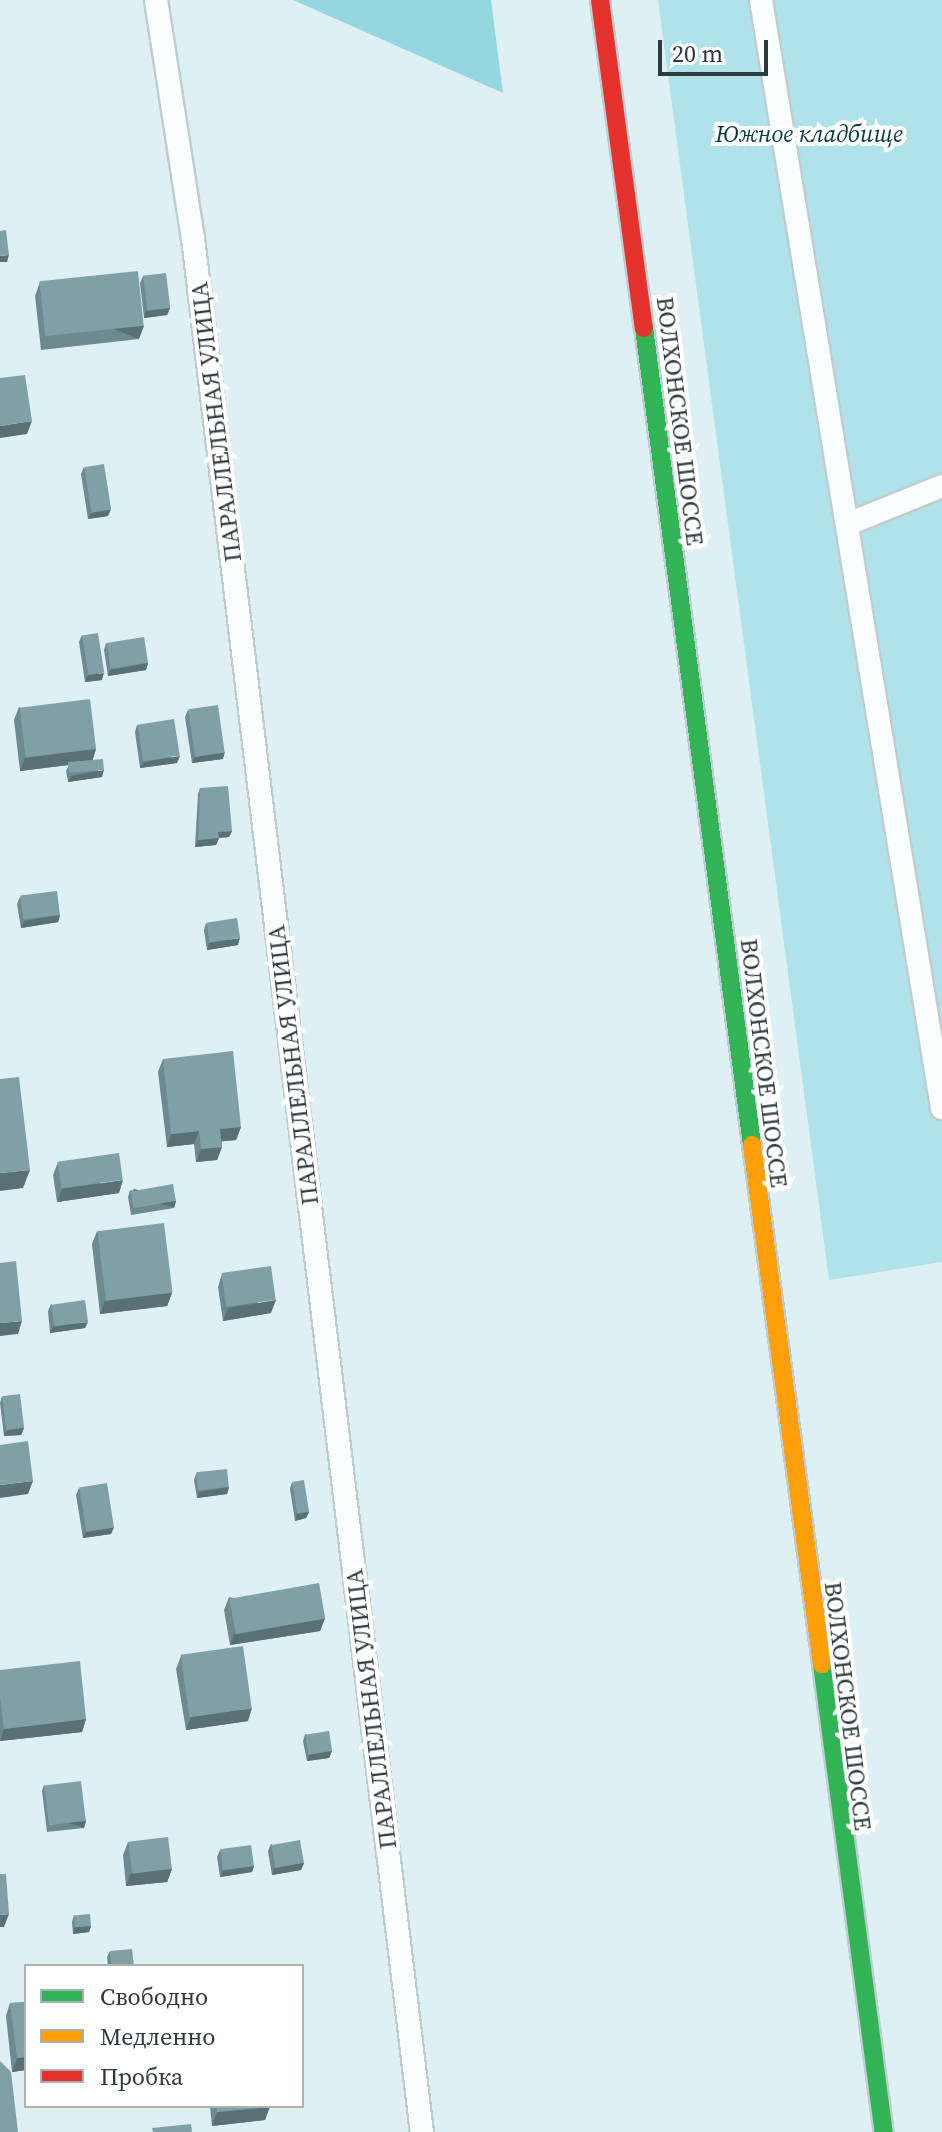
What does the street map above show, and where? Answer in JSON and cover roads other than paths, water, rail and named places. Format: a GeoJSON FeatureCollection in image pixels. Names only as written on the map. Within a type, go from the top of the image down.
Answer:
{"type":"FeatureCollection","features":[{"type":"Feature","properties":{"kind":"main road","name":"ВОЛХОНСКОЕ ШОССЕ"},"geometry":{"type":"LineString","coordinates":[[600,0],[884,2132]]}},
{"type":"Feature","properties":{"kind":"lane","name":"ПАРАЛЛЕЛЬНАЯ УЛИЦА"},"geometry":{"type":"LineString","coordinates":[[156,0],[195,254],[422,2132]]}},
{"type":"Feature","properties":{"kind":"lane"},"geometry":{"type":"LineString","coordinates":[[761,0],[942,1108]]}},
{"type":"Feature","properties":{"kind":"lane"},"geometry":{"type":"LineString","coordinates":[[848,524],[942,486]]}},
{"type":"Feature","properties":{"kind":"park label","name":"Южное кладбище"},"geometry":{"type":"Point","coordinates":[809,134]}}]}
